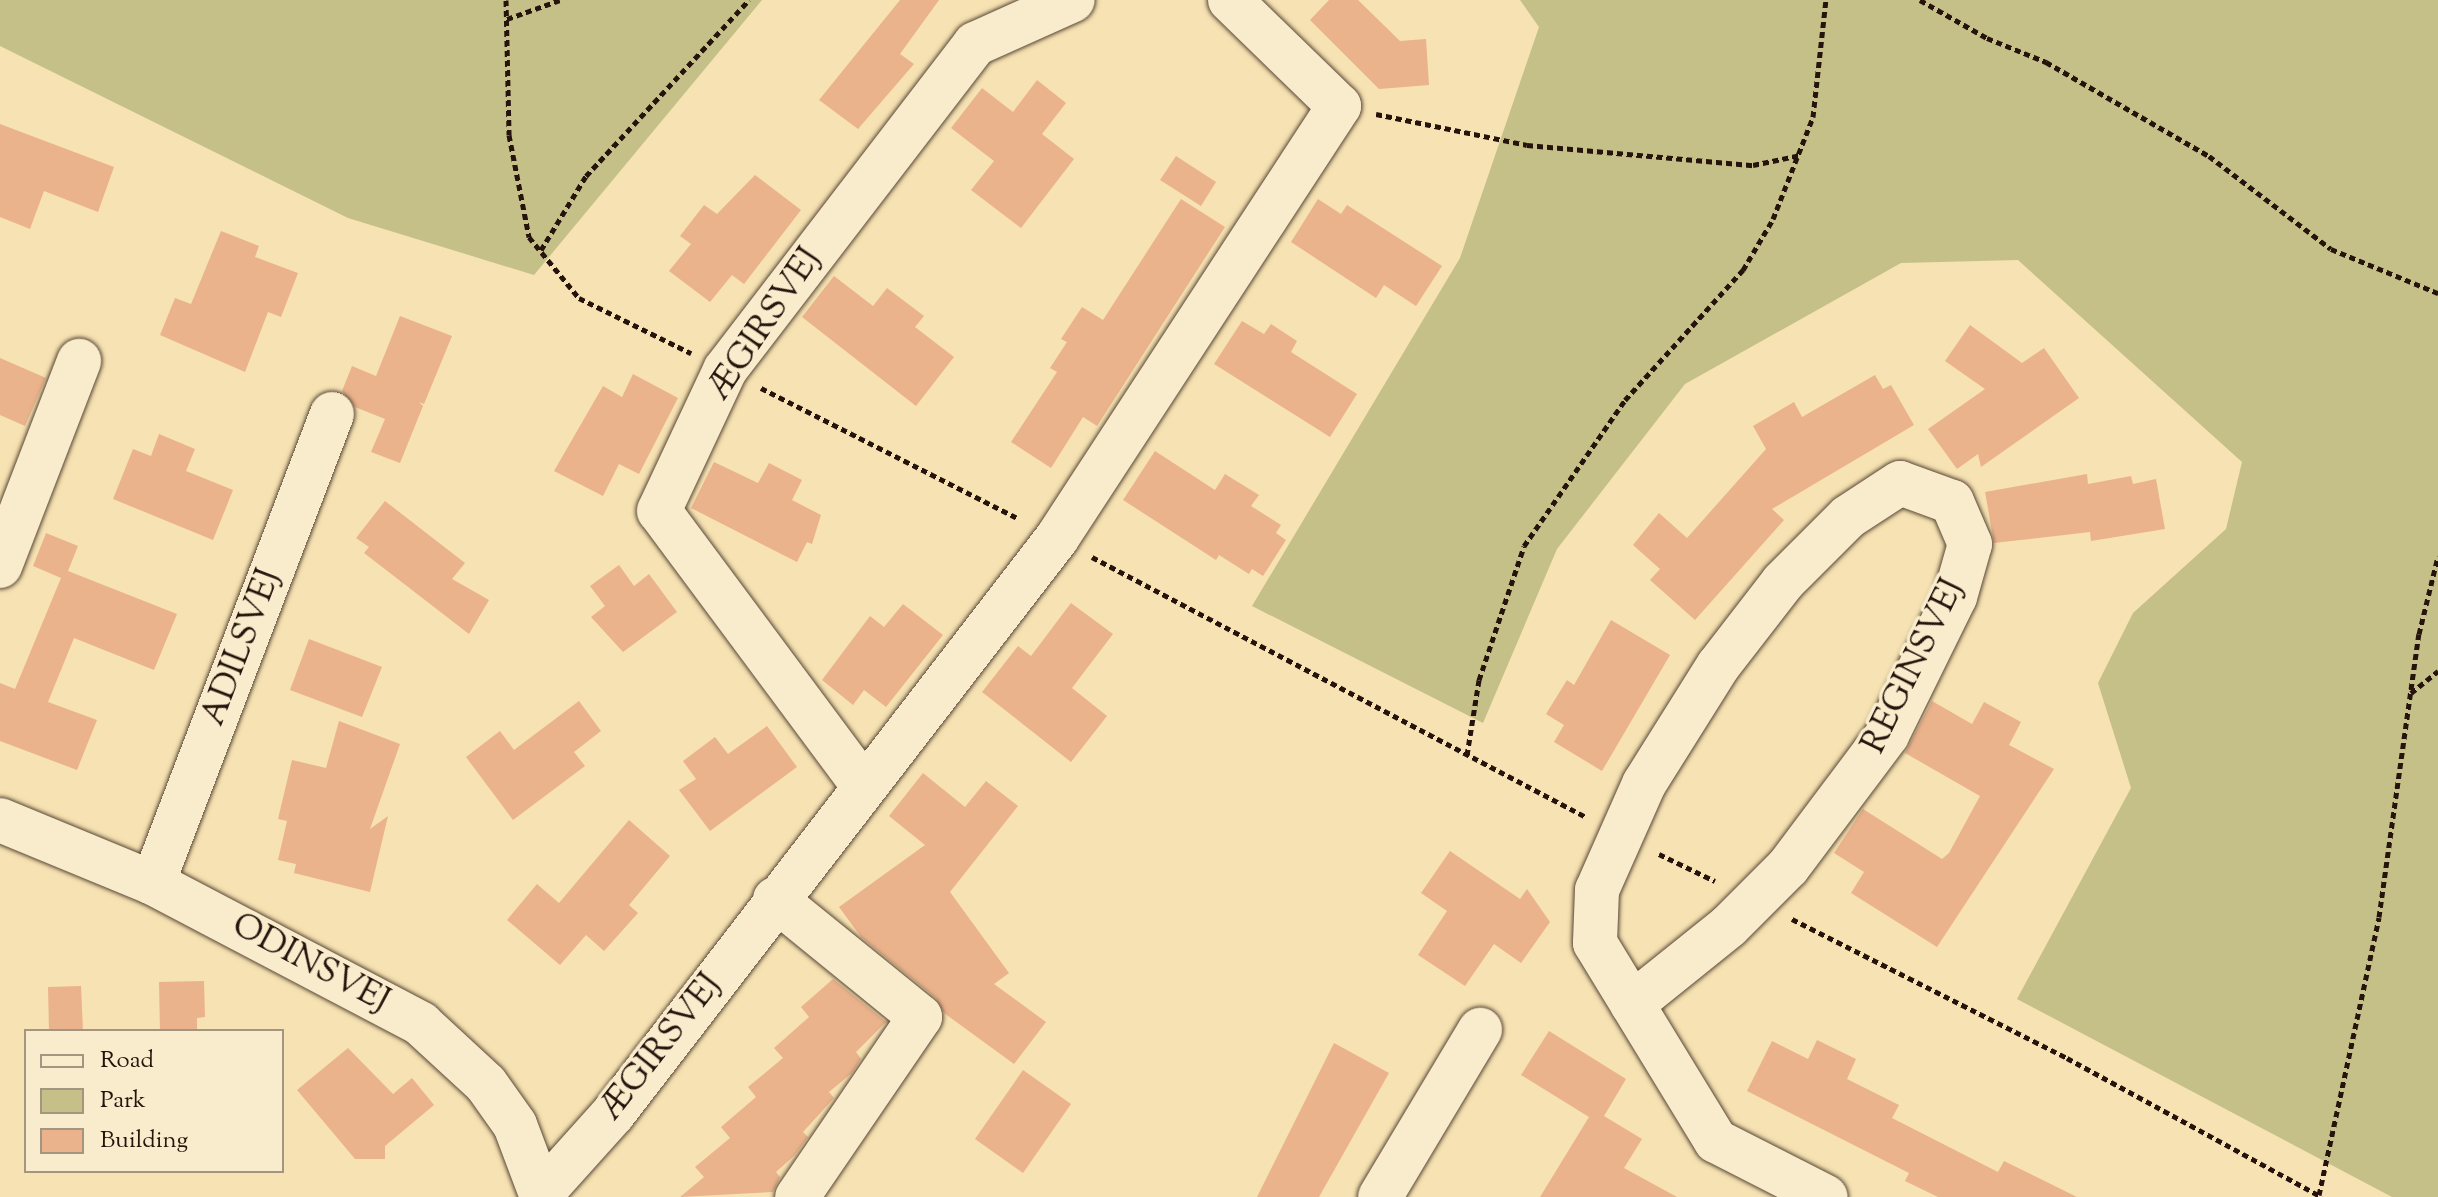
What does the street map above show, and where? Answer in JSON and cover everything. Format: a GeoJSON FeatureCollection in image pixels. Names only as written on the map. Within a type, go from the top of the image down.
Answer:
{"type":"FeatureCollection","features":[{"type":"Feature","properties":{"kind":"street","name":"ÆGIRSVEJ"},"geometry":{"type":"LineString","coordinates":[[862,784],[659,511],[725,370],[975,44],[1073,0]]}},
{"type":"Feature","properties":{"kind":"street"},"geometry":{"type":"LineString","coordinates":[[1230,0],[1339,106]]}},
{"type":"Feature","properties":{"kind":"street","name":"ÆGIRSVEJ"},"geometry":{"type":"LineString","coordinates":[[542,1195],[613,1114],[862,784],[1057,538],[1339,106]]}},
{"type":"Feature","properties":{"kind":"street"},"geometry":{"type":"LineString","coordinates":[[0,566],[79,361]]}},
{"type":"Feature","properties":{"kind":"street","name":"ADILSVEJ"},"geometry":{"type":"LineString","coordinates":[[153,883],[332,414]]}},
{"type":"Feature","properties":{"kind":"street","name":"REGINSVEJ"},"geometry":{"type":"LineString","coordinates":[[1632,1004],[1755,900],[1836,810],[1878,747],[1949,610],[1970,544],[1952,502],[1900,483],[1826,539],[1718,666],[1644,784],[1597,890],[1595,943],[1632,1004],[1716,1141],[1826,1197]]}},
{"type":"Feature","properties":{"kind":"street","name":"ODINSVEJ"},"geometry":{"type":"LineString","coordinates":[[0,820],[153,883],[421,1024],[486,1084],[520,1133],[542,1195]]}},
{"type":"Feature","properties":{"kind":"street"},"geometry":{"type":"LineString","coordinates":[[775,899],[920,1017],[797,1197]]}},
{"type":"Feature","properties":{"kind":"street"},"geometry":{"type":"LineString","coordinates":[[1380,1197],[1480,1030]]}},
{"type":"Feature","properties":{"kind":"path"},"geometry":{"type":"LineString","coordinates":[[506,0],[509,135],[529,237],[579,298],[1057,538],[1620,836],[1755,900],[2067,1058],[2321,1196],[2379,917],[2411,693],[2438,556]]}},
{"type":"Feature","properties":{"kind":"path"},"geometry":{"type":"LineString","coordinates":[[507,19],[560,0]]}},
{"type":"Feature","properties":{"kind":"path"},"geometry":{"type":"LineString","coordinates":[[540,250],[586,176],[749,0]]}},
{"type":"Feature","properties":{"kind":"path"},"geometry":{"type":"LineString","coordinates":[[1467,755],[1479,680],[1524,546],[1625,400],[1743,270],[1802,155],[1821,71],[1826,0]]}},
{"type":"Feature","properties":{"kind":"path"},"geometry":{"type":"LineString","coordinates":[[1920,0],[1987,38],[2046,62],[2209,156],[2331,249],[2438,293]]}},
{"type":"Feature","properties":{"kind":"path"},"geometry":{"type":"LineString","coordinates":[[1339,106],[1527,145],[1753,165],[1802,155]]}},
{"type":"Feature","properties":{"kind":"path"},"geometry":{"type":"LineString","coordinates":[[2411,693],[2438,671]]}},
{"type":"Feature","properties":{"kind":"green space"},"geometry":{"type":"Polygon","coordinates":[[[0,0],[762,0],[534,275],[348,218],[0,46],[0,0]]]}},
{"type":"Feature","properties":{"kind":"green space"},"geometry":{"type":"Polygon","coordinates":[[[1520,0],[2438,0],[2438,1197],[2392,1197],[2017,999],[2131,788],[2098,683],[2133,613],[2226,529],[2242,462],[2018,260],[1901,263],[1685,384],[1557,549],[1483,723],[1252,606],[1460,258],[1539,27],[1520,0]]]}},
{"type":"Feature","properties":{"kind":"building"},"geometry":{"type":"Polygon","coordinates":[[[900,0],[939,0],[900,54],[914,64],[858,129],[819,100],[900,0]]]}},
{"type":"Feature","properties":{"kind":"building"},"geometry":{"type":"Polygon","coordinates":[[[1329,0],[1358,0],[1400,41],[1426,39],[1429,85],[1379,89],[1310,20],[1329,0]]]}},
{"type":"Feature","properties":{"kind":"building"},"geometry":{"type":"Polygon","coordinates":[[[1037,80],[1066,103],[1042,134],[1074,159],[1021,228],[971,190],[994,161],[951,128],[982,88],[1013,112],[1037,80]]]}},
{"type":"Feature","properties":{"kind":"building"},"geometry":{"type":"Polygon","coordinates":[[[0,124],[114,167],[98,212],[44,191],[30,229],[0,217],[0,124]]]}},
{"type":"Feature","properties":{"kind":"building"},"geometry":{"type":"Polygon","coordinates":[[[1176,156],[1216,182],[1201,206],[1160,180],[1176,156]]]}},
{"type":"Feature","properties":{"kind":"building"},"geometry":{"type":"Polygon","coordinates":[[[755,175],[801,210],[744,284],[732,275],[710,302],[669,271],[691,244],[680,236],[704,205],[717,214],[755,175]]]}},
{"type":"Feature","properties":{"kind":"building"},"geometry":{"type":"Polygon","coordinates":[[[1181,199],[1225,227],[1097,426],[1083,417],[1051,468],[1011,442],[1057,372],[1050,368],[1067,342],[1061,339],[1082,307],[1103,320],[1181,199]]]}},
{"type":"Feature","properties":{"kind":"building"},"geometry":{"type":"Polygon","coordinates":[[[1318,199],[1341,214],[1347,205],[1442,266],[1416,306],[1384,285],[1376,298],[1291,242],[1318,199]]]}},
{"type":"Feature","properties":{"kind":"building"},"geometry":{"type":"Polygon","coordinates":[[[221,231],[259,246],[255,257],[298,273],[281,317],[268,312],[245,372],[160,335],[175,298],[191,304],[221,231]]]}},
{"type":"Feature","properties":{"kind":"building"},"geometry":{"type":"Polygon","coordinates":[[[834,276],[873,306],[887,288],[924,316],[915,327],[954,357],[916,406],[802,317],[834,276]]]}},
{"type":"Feature","properties":{"kind":"building"},"geometry":{"type":"Polygon","coordinates":[[[400,316],[452,336],[424,404],[419,402],[423,406],[400,463],[371,452],[385,419],[355,407],[342,391],[352,366],[376,376],[400,316]]]}},
{"type":"Feature","properties":{"kind":"building"},"geometry":{"type":"Polygon","coordinates":[[[1242,321],[1264,334],[1271,324],[1297,341],[1291,352],[1357,394],[1330,437],[1214,364],[1242,321]]]}},
{"type":"Feature","properties":{"kind":"building"},"geometry":{"type":"Polygon","coordinates":[[[1970,325],[2022,363],[2044,348],[2079,398],[1981,467],[1978,454],[1957,469],[1928,429],[1985,389],[1945,361],[1970,325]]]}},
{"type":"Feature","properties":{"kind":"building"},"geometry":{"type":"Polygon","coordinates":[[[0,358],[46,378],[25,426],[0,415],[0,358]]]}},
{"type":"Feature","properties":{"kind":"building"},"geometry":{"type":"Polygon","coordinates":[[[633,374],[678,398],[639,474],[619,464],[603,496],[554,471],[603,386],[622,397],[633,374]]]}},
{"type":"Feature","properties":{"kind":"building"},"geometry":{"type":"Polygon","coordinates":[[[1875,375],[1883,389],[1891,385],[1914,425],[1772,509],[1784,520],[1695,620],[1650,580],[1660,569],[1633,545],[1659,513],[1687,538],[1766,449],[1753,426],[1794,402],[1802,417],[1875,375]]]}},
{"type":"Feature","properties":{"kind":"building"},"geometry":{"type":"Polygon","coordinates":[[[159,434],[195,449],[186,471],[233,490],[213,540],[113,499],[133,449],[151,456],[159,434]]]}},
{"type":"Feature","properties":{"kind":"building"},"geometry":{"type":"Polygon","coordinates":[[[1155,451],[1215,490],[1225,474],[1259,495],[1251,506],[1281,525],[1276,533],[1286,540],[1263,576],[1252,569],[1249,574],[1219,555],[1216,560],[1123,500],[1155,451]]]}},
{"type":"Feature","properties":{"kind":"building"},"geometry":{"type":"Polygon","coordinates":[[[714,462],[758,483],[769,463],[802,480],[792,500],[821,515],[812,544],[807,542],[797,562],[691,508],[714,462]]]}},
{"type":"Feature","properties":{"kind":"building"},"geometry":{"type":"Polygon","coordinates":[[[2087,474],[2088,484],[2131,476],[2133,484],[2156,479],[2165,529],[2091,541],[2090,532],[1994,543],[1985,492],[2087,474]]]}},
{"type":"Feature","properties":{"kind":"building"},"geometry":{"type":"Polygon","coordinates":[[[385,501],[465,563],[452,579],[489,600],[469,634],[364,553],[369,547],[356,538],[385,501]]]}},
{"type":"Feature","properties":{"kind":"building"},"geometry":{"type":"Polygon","coordinates":[[[46,533],[78,546],[68,571],[177,614],[154,670],[74,638],[48,702],[97,720],[77,770],[0,741],[0,683],[15,689],[61,578],[33,566],[46,533]]]}},
{"type":"Feature","properties":{"kind":"building"},"geometry":{"type":"Polygon","coordinates":[[[619,565],[634,586],[649,574],[677,612],[623,652],[591,617],[605,606],[590,586],[619,565]]]}},
{"type":"Feature","properties":{"kind":"building"},"geometry":{"type":"Polygon","coordinates":[[[1071,603],[1113,634],[1072,688],[1107,716],[1071,762],[982,692],[1018,646],[1031,656],[1071,603]]]}},
{"type":"Feature","properties":{"kind":"building"},"geometry":{"type":"Polygon","coordinates":[[[903,604],[943,635],[886,707],[864,690],[853,705],[822,680],[870,616],[884,627],[903,604]]]}},
{"type":"Feature","properties":{"kind":"building"},"geometry":{"type":"Polygon","coordinates":[[[1611,620],[1670,655],[1602,771],[1554,742],[1564,725],[1546,714],[1567,680],[1574,685],[1611,620]]]}},
{"type":"Feature","properties":{"kind":"building"},"geometry":{"type":"Polygon","coordinates":[[[309,639],[382,667],[362,717],[290,690],[309,639]]]}},
{"type":"Feature","properties":{"kind":"building"},"geometry":{"type":"Polygon","coordinates":[[[579,701],[601,731],[574,752],[585,766],[513,820],[466,757],[500,731],[514,750],[579,701]]]}},
{"type":"Feature","properties":{"kind":"building"},"geometry":{"type":"Polygon","coordinates":[[[1932,701],[1972,724],[1984,702],[2021,722],[2009,745],[2054,769],[1937,947],[1851,893],[1864,872],[1834,853],[1863,809],[1942,859],[1949,853],[1980,796],[1905,753],[1932,701]]]}},
{"type":"Feature","properties":{"kind":"building"},"geometry":{"type":"Polygon","coordinates":[[[339,721],[400,744],[370,829],[388,816],[370,892],[294,873],[296,864],[278,860],[287,821],[278,819],[292,760],[326,768],[339,721]]]}},
{"type":"Feature","properties":{"kind":"building"},"geometry":{"type":"Polygon","coordinates":[[[767,726],[797,767],[710,831],[679,790],[696,779],[683,761],[715,737],[728,754],[767,726]]]}},
{"type":"Feature","properties":{"kind":"building"},"geometry":{"type":"Polygon","coordinates":[[[923,773],[965,807],[986,781],[1018,806],[950,892],[1009,973],[994,984],[1046,1022],[1014,1064],[944,1013],[936,998],[861,937],[839,907],[925,845],[889,816],[923,773]]]}},
{"type":"Feature","properties":{"kind":"building"},"geometry":{"type":"Polygon","coordinates":[[[629,820],[670,856],[629,905],[638,913],[604,951],[586,935],[560,965],[507,920],[537,884],[559,903],[629,820]]]}},
{"type":"Feature","properties":{"kind":"building"},"geometry":{"type":"Polygon","coordinates":[[[1450,851],[1520,899],[1527,889],[1550,922],[1521,963],[1494,944],[1465,986],[1418,955],[1447,911],[1421,893],[1450,851]]]}},
{"type":"Feature","properties":{"kind":"building"},"geometry":{"type":"Polygon","coordinates":[[[833,979],[886,1022],[856,1052],[861,1059],[852,1073],[829,1092],[834,1098],[803,1132],[808,1137],[795,1155],[776,1172],[780,1177],[773,1192],[680,1197],[704,1177],[695,1167],[730,1138],[721,1127],[756,1097],[748,1087],[783,1058],[774,1048],[809,1017],[801,1007],[833,979]]]}},
{"type":"Feature","properties":{"kind":"building"},"geometry":{"type":"Polygon","coordinates":[[[204,981],[205,1017],[197,1018],[197,1029],[160,1029],[159,982],[204,981]]]}},
{"type":"Feature","properties":{"kind":"building"},"geometry":{"type":"Polygon","coordinates":[[[81,986],[83,1029],[49,1029],[48,987],[81,986]]]}},
{"type":"Feature","properties":{"kind":"building"},"geometry":{"type":"Polygon","coordinates":[[[1549,1031],[1626,1079],[1604,1116],[1642,1139],[1624,1168],[1677,1197],[1540,1197],[1589,1117],[1521,1075],[1549,1031]]]}},
{"type":"Feature","properties":{"kind":"building"},"geometry":{"type":"Polygon","coordinates":[[[1817,1040],[1856,1059],[1847,1079],[1899,1105],[1892,1118],[1998,1172],[2004,1161],[2077,1197],[1938,1197],[1905,1181],[1909,1173],[1747,1091],[1772,1041],[1808,1059],[1817,1040]]]}},
{"type":"Feature","properties":{"kind":"building"},"geometry":{"type":"Polygon","coordinates":[[[1334,1043],[1389,1073],[1319,1197],[1257,1197],[1334,1043]]]}},
{"type":"Feature","properties":{"kind":"building"},"geometry":{"type":"Polygon","coordinates":[[[348,1048],[393,1094],[412,1078],[434,1105],[385,1146],[385,1159],[355,1159],[297,1090],[348,1048]]]}},
{"type":"Feature","properties":{"kind":"building"},"geometry":{"type":"Polygon","coordinates":[[[1023,1070],[1071,1104],[1023,1173],[975,1139],[1023,1070]]]}}]}
